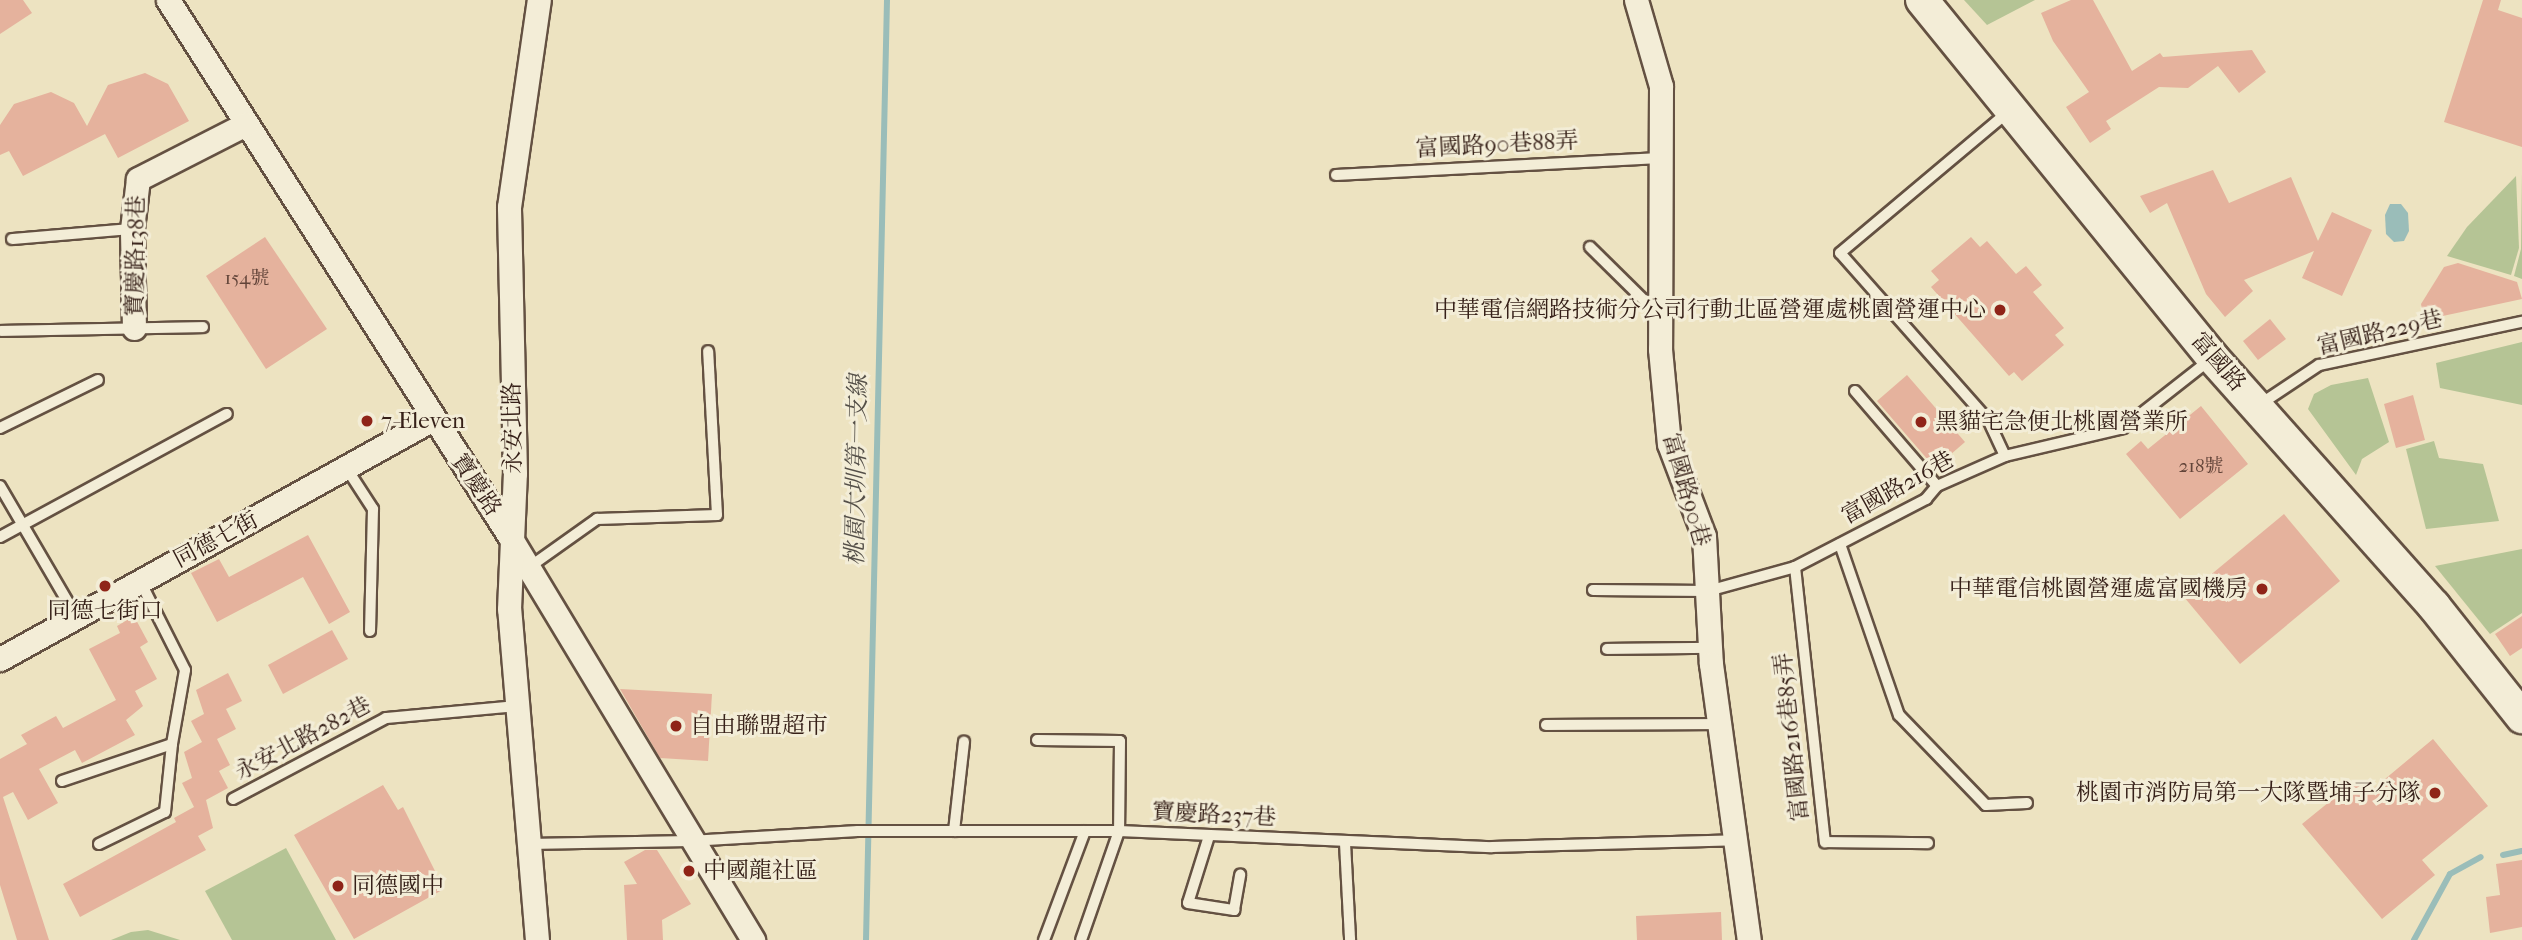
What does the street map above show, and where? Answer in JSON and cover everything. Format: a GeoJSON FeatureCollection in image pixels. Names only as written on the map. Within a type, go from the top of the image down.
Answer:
{"type":"FeatureCollection","features":[{"type":"Feature","properties":{"kind":"street","name":"寶慶路"},"geometry":{"type":"LineString","coordinates":[[168,0],[432,420],[510,537],[690,841],[753,940]]}},
{"type":"Feature","properties":{"kind":"street","name":"永安北路"},"geometry":{"type":"LineString","coordinates":[[537,940],[509,608],[514,472],[509,206],[539,0]]}},
{"type":"Feature","properties":{"kind":"street","name":"富國路90巷"},"geometry":{"type":"LineString","coordinates":[[1636,0],[1661,86],[1660,316],[1670,444],[1704,536],[1710,648],[1749,940]]}},
{"type":"Feature","properties":{"kind":"street","name":"富國路"},"geometry":{"type":"LineString","coordinates":[[1922,0],[2213,358],[2434,606],[2522,717]]}},
{"type":"Feature","properties":{"kind":"street","name":"寶慶路138巷"},"geometry":{"type":"LineString","coordinates":[[134,328],[132,229],[138,179],[246,124]]}},
{"type":"Feature","properties":{"kind":"street","name":"同德七街"},"geometry":{"type":"LineString","coordinates":[[0,659],[432,420]]}},
{"type":"Feature","properties":{"kind":"lane"},"geometry":{"type":"LineString","coordinates":[[2005,456],[1989,420],[1840,253],[2011,110]]}},
{"type":"Feature","properties":{"kind":"lane","name":"富國路90巷88弄"},"geometry":{"type":"LineString","coordinates":[[1336,174],[1660,158]]}},
{"type":"Feature","properties":{"kind":"lane"},"geometry":{"type":"LineString","coordinates":[[12,239],[132,229]]}},
{"type":"Feature","properties":{"kind":"lane"},"geometry":{"type":"LineString","coordinates":[[1590,247],[1660,316]]}},
{"type":"Feature","properties":{"kind":"lane","name":"富國路229巷"},"geometry":{"type":"LineString","coordinates":[[2257,407],[2319,365],[2522,323]]}},
{"type":"Feature","properties":{"kind":"lane"},"geometry":{"type":"LineString","coordinates":[[1,331],[203,327]]}},
{"type":"Feature","properties":{"kind":"lane"},"geometry":{"type":"LineString","coordinates":[[528,568],[597,519],[717,515],[708,351]]}},
{"type":"Feature","properties":{"kind":"lane","name":"富國路216巷"},"geometry":{"type":"LineString","coordinates":[[1593,590],[1708,591],[1795,567],[1926,499],[1937,486],[2005,456],[2123,428],[2213,358]]}},
{"type":"Feature","properties":{"kind":"lane"},"geometry":{"type":"LineString","coordinates":[[0,428],[98,380]]}},
{"type":"Feature","properties":{"kind":"lane"},"geometry":{"type":"LineString","coordinates":[[1855,391],[1937,486]]}},
{"type":"Feature","properties":{"kind":"lane"},"geometry":{"type":"LineString","coordinates":[[0,537],[227,414]]}},
{"type":"Feature","properties":{"kind":"lane"},"geometry":{"type":"LineString","coordinates":[[347,469],[373,509],[370,631]]}},
{"type":"Feature","properties":{"kind":"lane"},"geometry":{"type":"LineString","coordinates":[[0,486],[76,616]]}},
{"type":"Feature","properties":{"kind":"lane"},"geometry":{"type":"LineString","coordinates":[[1840,544],[1899,715],[1986,805],[2027,803]]}},
{"type":"Feature","properties":{"kind":"lane","name":"富國路216巷85弄"},"geometry":{"type":"LineString","coordinates":[[1795,567],[1825,842],[1928,843]]}},
{"type":"Feature","properties":{"kind":"lane"},"geometry":{"type":"LineString","coordinates":[[99,844],[166,812],[172,744],[185,670],[140,580]]}},
{"type":"Feature","properties":{"kind":"lane"},"geometry":{"type":"LineString","coordinates":[[1607,649],[1710,648]]}},
{"type":"Feature","properties":{"kind":"lane","name":"永安北路282巷"},"geometry":{"type":"LineString","coordinates":[[233,799],[386,718],[517,706]]}},
{"type":"Feature","properties":{"kind":"lane"},"geometry":{"type":"LineString","coordinates":[[1546,724],[1719,724]]}},
{"type":"Feature","properties":{"kind":"lane"},"geometry":{"type":"LineString","coordinates":[[1037,740],[1120,741],[1119,831],[1081,940]]}},
{"type":"Feature","properties":{"kind":"lane"},"geometry":{"type":"LineString","coordinates":[[954,831],[964,742]]}},
{"type":"Feature","properties":{"kind":"lane"},"geometry":{"type":"LineString","coordinates":[[62,781],[172,744]]}},
{"type":"Feature","properties":{"kind":"lane","name":"寶慶路237巷"},"geometry":{"type":"LineString","coordinates":[[529,844],[690,841],[858,831],[1119,831],[1345,843],[1492,847],[1736,840]]}},
{"type":"Feature","properties":{"kind":"lane"},"geometry":{"type":"LineString","coordinates":[[1044,940],[1085,831]]}},
{"type":"Feature","properties":{"kind":"lane"},"geometry":{"type":"LineString","coordinates":[[1209,836],[1188,903],[1234,910],[1240,875]]}},
{"type":"Feature","properties":{"kind":"lane"},"geometry":{"type":"LineString","coordinates":[[1345,843],[1350,940]]}},
{"type":"Feature","properties":{"kind":"green space"},"geometry":{"type":"Polygon","coordinates":[[[1964,0],[2035,0],[1987,25],[1964,0]]]}},
{"type":"Feature","properties":{"kind":"green space"},"geometry":{"type":"Polygon","coordinates":[[[2522,172],[2522,279],[2514,276],[2521,249],[2522,172]]]}},
{"type":"Feature","properties":{"kind":"green space"},"geometry":{"type":"Polygon","coordinates":[[[2516,176],[2519,248],[2511,275],[2447,256],[2467,227],[2516,176]]]}},
{"type":"Feature","properties":{"kind":"green space"},"geometry":{"type":"Polygon","coordinates":[[[2522,342],[2522,405],[2440,388],[2436,363],[2522,342]]]}},
{"type":"Feature","properties":{"kind":"green space"},"geometry":{"type":"Polygon","coordinates":[[[2368,378],[2389,442],[2362,459],[2356,475],[2308,409],[2314,394],[2331,385],[2368,378]]]}},
{"type":"Feature","properties":{"kind":"green space"},"geometry":{"type":"Polygon","coordinates":[[[2434,441],[2439,458],[2483,464],[2499,521],[2426,529],[2406,449],[2434,441]]]}},
{"type":"Feature","properties":{"kind":"green space"},"geometry":{"type":"Polygon","coordinates":[[[2522,549],[2522,613],[2490,634],[2435,566],[2522,549]]]}},
{"type":"Feature","properties":{"kind":"green space"},"geometry":{"type":"Polygon","coordinates":[[[286,848],[336,940],[232,940],[205,891],[286,848]]]}},
{"type":"Feature","properties":{"kind":"green space"},"geometry":{"type":"Polygon","coordinates":[[[148,930],[180,940],[111,940],[131,932],[148,930]]]}},
{"type":"Feature","properties":{"kind":"water"},"geometry":{"type":"Polygon","coordinates":[[[2390,204],[2401,204],[2408,213],[2409,231],[2404,241],[2394,242],[2386,234],[2385,215],[2390,204]]]}},
{"type":"Feature","properties":{"kind":"building"},"geometry":{"type":"Polygon","coordinates":[[[0,0],[23,0],[32,13],[0,34],[0,0]]]}},
{"type":"Feature","properties":{"kind":"building"},"geometry":{"type":"Polygon","coordinates":[[[2071,0],[2093,0],[2132,71],[2160,53],[2163,57],[2252,50],[2266,72],[2239,93],[2218,66],[2188,88],[2159,87],[2106,121],[2111,129],[2090,143],[2066,107],[2089,92],[2053,41],[2041,13],[2071,0]]]}},
{"type":"Feature","properties":{"kind":"building"},"geometry":{"type":"Polygon","coordinates":[[[2483,0],[2501,0],[2498,10],[2522,18],[2522,147],[2444,122],[2483,0]]]}},
{"type":"Feature","properties":{"kind":"building"},"geometry":{"type":"Polygon","coordinates":[[[145,73],[168,84],[189,121],[118,158],[105,134],[23,176],[9,151],[0,155],[0,125],[14,104],[51,92],[74,103],[87,126],[108,85],[145,73]]]}},
{"type":"Feature","properties":{"kind":"building"},"geometry":{"type":"Polygon","coordinates":[[[2213,170],[2229,203],[2291,177],[2318,241],[2332,212],[2372,230],[2342,296],[2302,278],[2314,251],[2244,280],[2253,291],[2225,317],[2206,294],[2167,203],[2150,213],[2140,196],[2213,170]]]}},
{"type":"Feature","properties":{"kind":"building"},"geometry":{"type":"Polygon","coordinates":[[[265,237],[327,329],[266,369],[206,276],[265,237]]]}},
{"type":"Feature","properties":{"kind":"building","name":"中華電信網路技術分公司行動北區營運處桃園營運中心"},"geometry":{"type":"Polygon","coordinates":[[[1971,237],[1980,247],[1987,241],[2016,274],[2026,266],[2042,285],[2033,292],[2064,328],[2055,335],[2064,345],[2022,381],[2014,372],[2009,376],[1931,287],[1939,280],[1931,271],[1971,237]]]}},
{"type":"Feature","properties":{"kind":"building"},"geometry":{"type":"Polygon","coordinates":[[[2458,263],[2517,282],[2522,299],[2424,320],[2421,304],[2444,267],[2458,263]]]}},
{"type":"Feature","properties":{"kind":"building"},"geometry":{"type":"Polygon","coordinates":[[[2270,319],[2286,339],[2258,360],[2243,341],[2270,319]]]}},
{"type":"Feature","properties":{"kind":"building","name":"黑貓宅急便北桃園營業所"},"geometry":{"type":"Polygon","coordinates":[[[1907,375],[1965,442],[1935,468],[1877,401],[1907,375]]]}},
{"type":"Feature","properties":{"kind":"building"},"geometry":{"type":"Polygon","coordinates":[[[2413,395],[2425,440],[2396,448],[2384,404],[2413,395]]]}},
{"type":"Feature","properties":{"kind":"building","name":"中華電信桃園營運處富國機房"},"geometry":{"type":"Polygon","coordinates":[[[2201,406],[2248,464],[2180,519],[2126,454],[2141,441],[2148,449],[2201,406]]]}},
{"type":"Feature","properties":{"kind":"building","name":"中華電信桃園營運處富國機房"},"geometry":{"type":"Polygon","coordinates":[[[2284,514],[2340,581],[2240,664],[2184,597],[2284,514]]]}},
{"type":"Feature","properties":{"kind":"building"},"geometry":{"type":"Polygon","coordinates":[[[308,535],[350,612],[329,624],[303,577],[217,622],[191,573],[219,559],[229,577],[308,535]]]}},
{"type":"Feature","properties":{"kind":"building"},"geometry":{"type":"Polygon","coordinates":[[[134,616],[148,642],[140,647],[157,679],[135,691],[143,706],[126,720],[135,735],[82,763],[75,750],[39,769],[58,803],[28,820],[13,792],[3,797],[49,940],[17,940],[0,885],[0,759],[27,744],[21,735],[56,716],[63,728],[116,700],[89,649],[120,633],[117,626],[134,616]]]}},
{"type":"Feature","properties":{"kind":"building"},"geometry":{"type":"Polygon","coordinates":[[[2522,616],[2522,648],[2510,656],[2495,634],[2522,616]]]}},
{"type":"Feature","properties":{"kind":"building"},"geometry":{"type":"Polygon","coordinates":[[[332,630],[348,659],[283,694],[268,665],[332,630]]]}},
{"type":"Feature","properties":{"kind":"building"},"geometry":{"type":"Polygon","coordinates":[[[228,673],[242,701],[226,709],[236,729],[217,739],[230,765],[219,771],[228,788],[206,800],[213,828],[198,836],[206,850],[80,917],[63,884],[176,822],[174,818],[194,807],[182,783],[192,778],[184,752],[202,742],[191,721],[204,714],[196,690],[228,673]]]}},
{"type":"Feature","properties":{"kind":"building","name":"自由聯盟超市"},"geometry":{"type":"Polygon","coordinates":[[[620,689],[712,694],[708,761],[660,758],[620,689]]]}},
{"type":"Feature","properties":{"kind":"building"},"geometry":{"type":"Polygon","coordinates":[[[2433,739],[2488,806],[2422,860],[2435,875],[2382,919],[2302,824],[2355,781],[2367,794],[2433,739]]]}},
{"type":"Feature","properties":{"kind":"building"},"geometry":{"type":"Polygon","coordinates":[[[383,785],[398,810],[403,807],[444,889],[354,939],[294,835],[383,785]]]}},
{"type":"Feature","properties":{"kind":"building"},"geometry":{"type":"Polygon","coordinates":[[[645,850],[657,850],[691,904],[662,920],[663,940],[627,940],[624,885],[637,884],[624,862],[645,850]]]}},
{"type":"Feature","properties":{"kind":"building"},"geometry":{"type":"Polygon","coordinates":[[[2522,860],[2522,927],[2490,933],[2486,897],[2500,895],[2496,864],[2522,860]]]}},
{"type":"Feature","properties":{"kind":"building"},"geometry":{"type":"Polygon","coordinates":[[[1721,912],[1722,940],[1637,940],[1636,916],[1721,912]]]}},
{"type":"Feature","properties":{"kind":"waterway","name":"桃園大圳第一支線"},"geometry":{"type":"LineString","coordinates":[[866,940],[887,0]]}},
{"type":"Feature","properties":{"kind":"waterway"},"geometry":{"type":"LineString","coordinates":[[2503,855],[2522,851]]}},
{"type":"Feature","properties":{"kind":"waterway"},"geometry":{"type":"LineString","coordinates":[[2414,940],[2450,874],[2481,857]]}},
{"type":"Feature","properties":{"kind":"place","name":"中華電信網路技術分公司行動北區營運處桃園營運中心"},"geometry":{"type":"Point","coordinates":[2000,310]}},
{"type":"Feature","properties":{"kind":"place","name":"7-Eleven"},"geometry":{"type":"Point","coordinates":[367,421]}},
{"type":"Feature","properties":{"kind":"place","name":"黑貓宅急便北桃園營業所"},"geometry":{"type":"Point","coordinates":[1921,422]}},
{"type":"Feature","properties":{"kind":"place","name":"同德七街口"},"geometry":{"type":"Point","coordinates":[105,586]}},
{"type":"Feature","properties":{"kind":"place","name":"中華電信桃園營運處富國機房"},"geometry":{"type":"Point","coordinates":[2262,589]}},
{"type":"Feature","properties":{"kind":"place","name":"自由聯盟超市"},"geometry":{"type":"Point","coordinates":[676,726]}},
{"type":"Feature","properties":{"kind":"place","name":"桃園市消防局第一大隊暨埔子分隊"},"geometry":{"type":"Point","coordinates":[2435,793]}},
{"type":"Feature","properties":{"kind":"place","name":"中國龍社區"},"geometry":{"type":"Point","coordinates":[689,871]}},
{"type":"Feature","properties":{"kind":"place","name":"同德國中"},"geometry":{"type":"Point","coordinates":[338,886]}}]}
